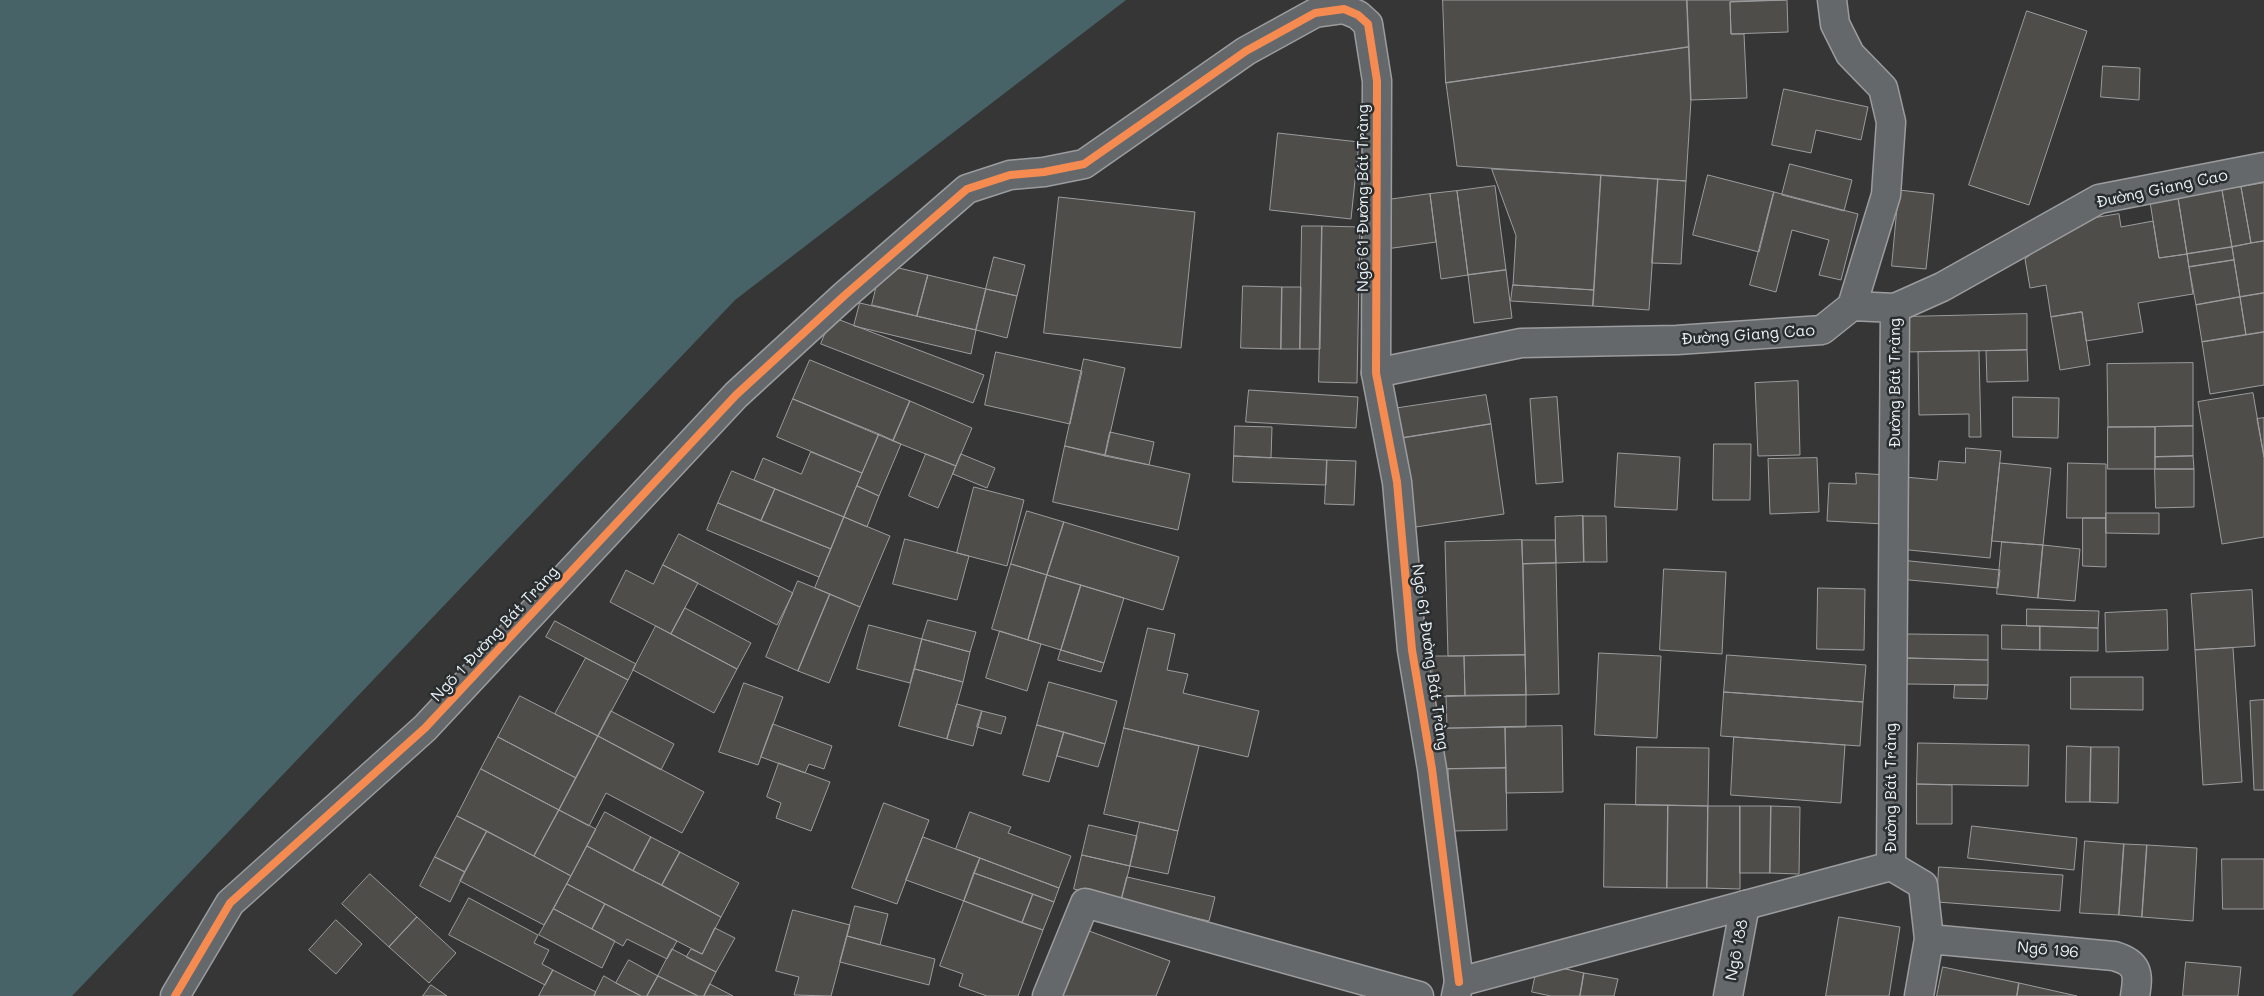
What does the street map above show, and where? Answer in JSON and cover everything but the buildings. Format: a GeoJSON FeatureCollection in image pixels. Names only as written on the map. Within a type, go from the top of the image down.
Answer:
{"type":"FeatureCollection","features":[{"type":"Feature","properties":{"kind":"street"},"geometry":{"type":"LineString","coordinates":[[1832,0],[1835,24],[1850,54],[1883,88],[1891,122],[1886,195],[1852,306]]}},
{"type":"Feature","properties":{"kind":"street","name":"Ngõ 61 Đường Bát Tràng"},"geometry":{"type":"LineString","coordinates":[[845,295],[967,189],[1010,175],[1044,172],[1084,164],[1246,51],[1315,13],[1344,9],[1358,15],[1368,24],[1377,81],[1376,372],[1397,482],[1412,650],[1432,769],[1457,989]]}},
{"type":"Feature","properties":{"kind":"street","name":"Đường Giang Cao"},"geometry":{"type":"LineString","coordinates":[[1376,372],[1521,343],[1677,340],[1822,330],[1852,306],[1896,308],[1942,288],[2099,199],[2264,167]]}},
{"type":"Feature","properties":{"kind":"street","name":"Ngõ 1 Đường Bát Tràng"},"geometry":{"type":"LineString","coordinates":[[175,996],[230,903],[425,728],[736,395],[845,295]]}},
{"type":"Feature","properties":{"kind":"street","name":"Đường Bát Tràng"},"geometry":{"type":"LineString","coordinates":[[1457,989],[1745,905],[1891,866],[1896,308]]}},
{"type":"Feature","properties":{"kind":"street"},"geometry":{"type":"LineString","coordinates":[[1891,866],[1923,885],[1929,939],[1919,996]]}},
{"type":"Feature","properties":{"kind":"street"},"geometry":{"type":"LineString","coordinates":[[1047,996],[1086,903],[1419,996]]}},
{"type":"Feature","properties":{"kind":"street","name":"Ngõ 188"},"geometry":{"type":"LineString","coordinates":[[1728,996],[1745,905]]}},
{"type":"Feature","properties":{"kind":"street","name":"Ngõ 196"},"geometry":{"type":"LineString","coordinates":[[1929,939],[2120,958],[2132,964],[2136,972],[2138,980],[2135,996]]}},
{"type":"Feature","properties":{"kind":"water"},"geometry":{"type":"Polygon","coordinates":[[[0,0],[1126,0],[735,300],[72,996],[0,996],[0,0]]]}},
{"type":"Feature","properties":{"kind":"cycle path"},"geometry":{"type":"LineString","coordinates":[[175,996],[230,903],[425,728],[736,395],[845,295],[967,189],[1010,175],[1044,172],[1084,164],[1246,51],[1315,13],[1344,9],[1358,15],[1368,24],[1377,81],[1376,373],[1397,482],[1412,650],[1432,769],[1459,982]]}}]}
